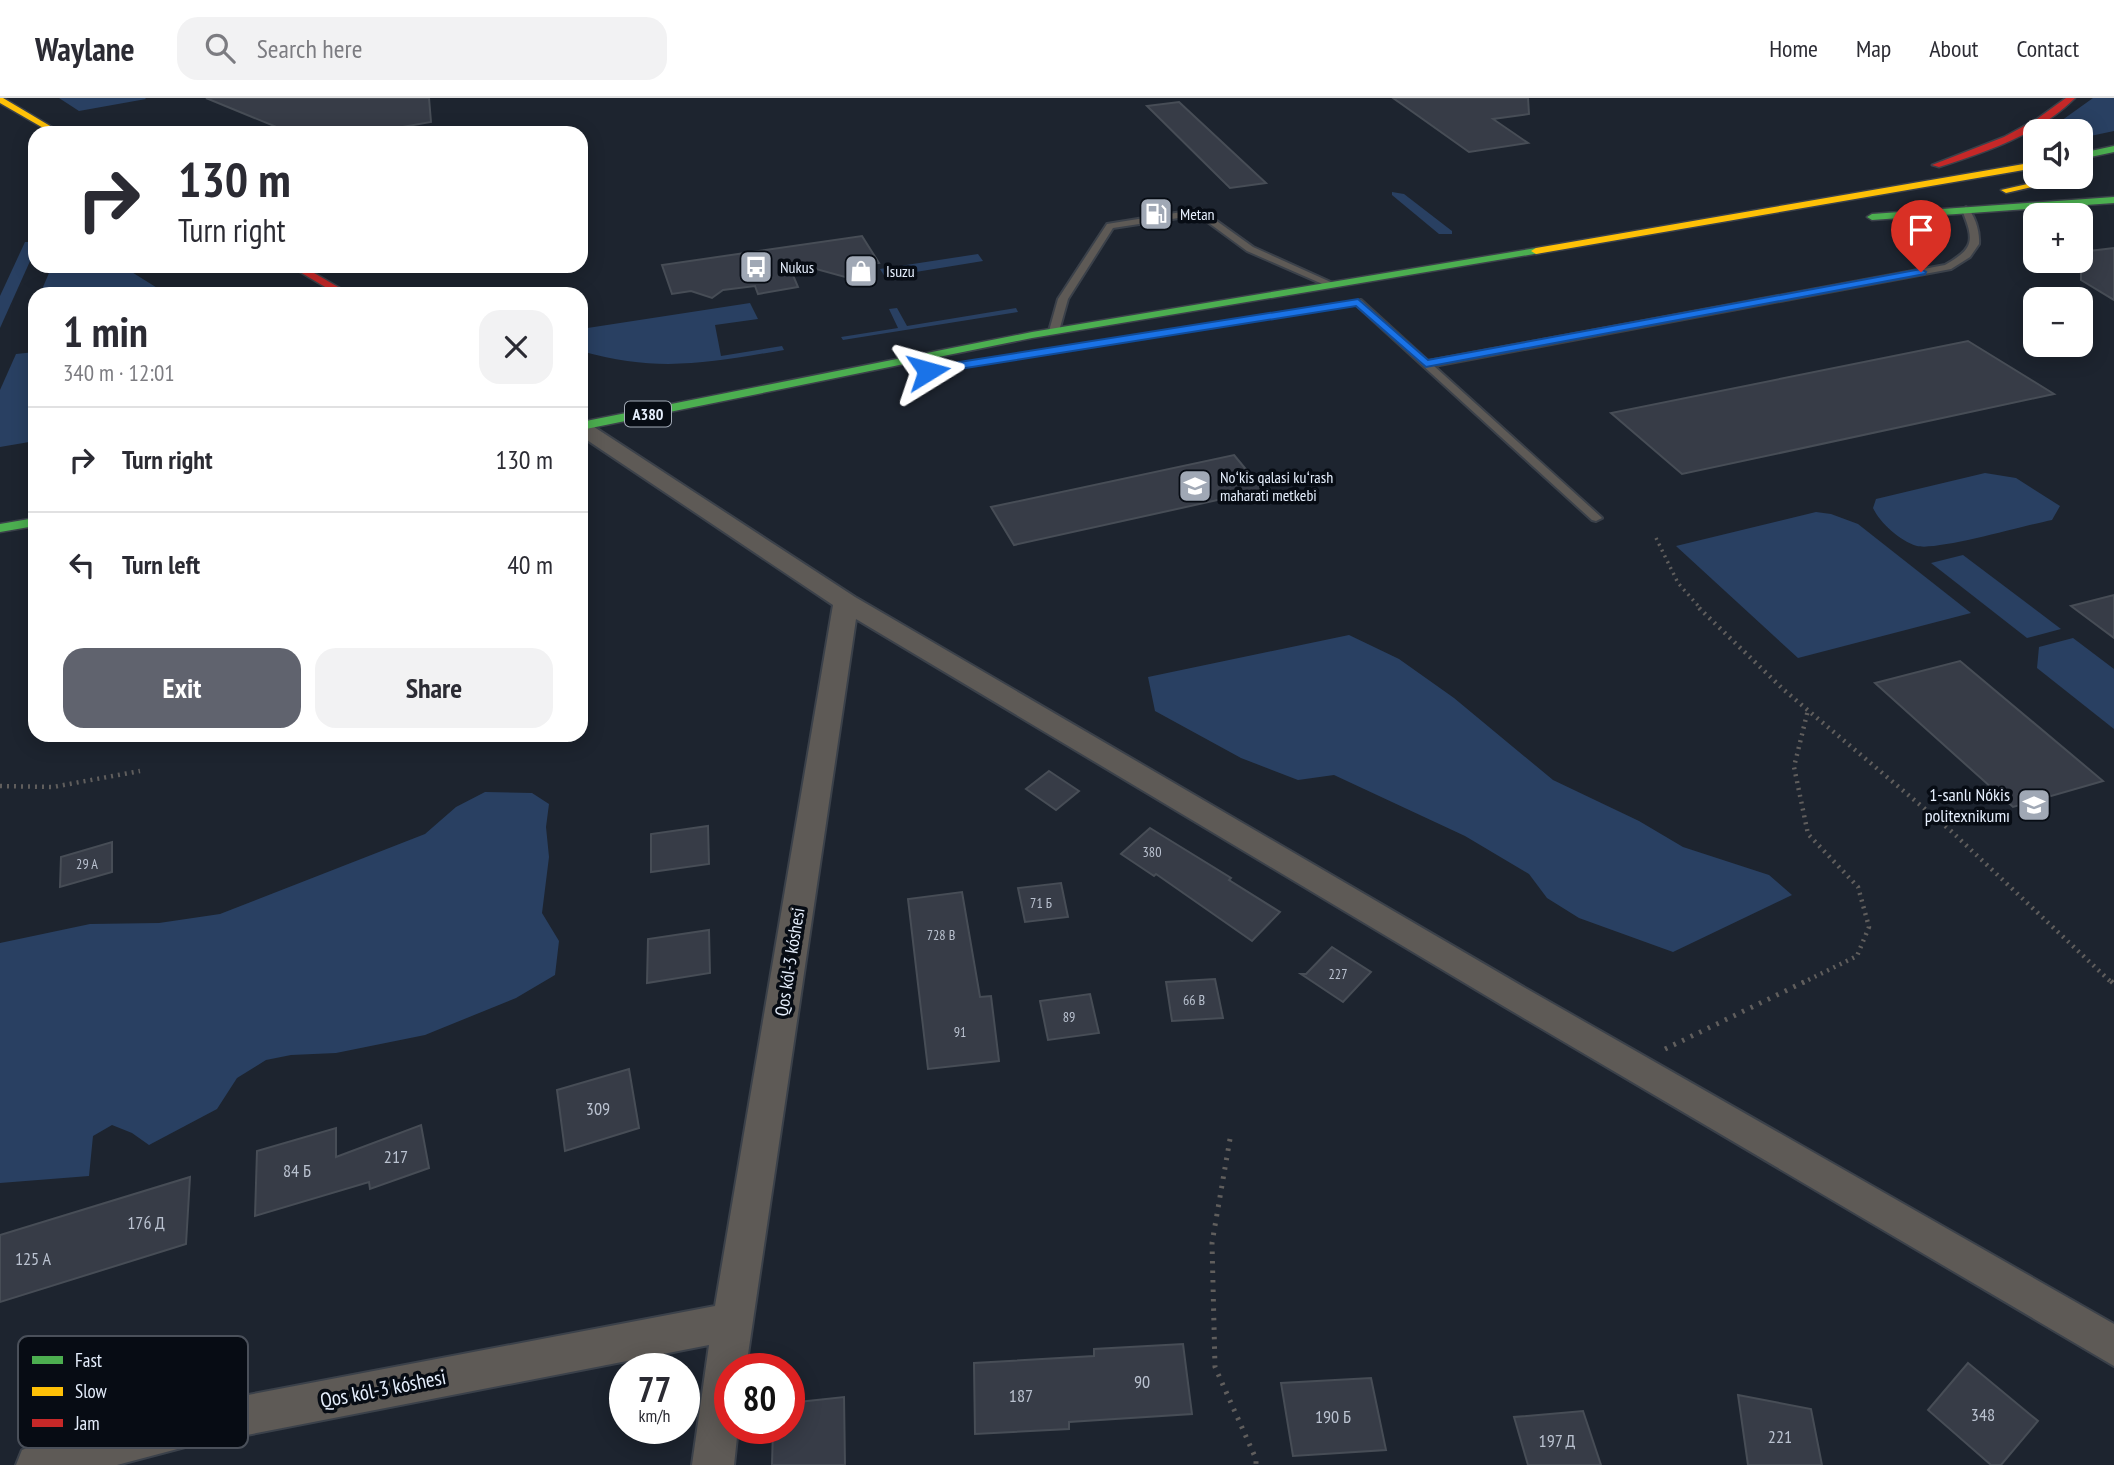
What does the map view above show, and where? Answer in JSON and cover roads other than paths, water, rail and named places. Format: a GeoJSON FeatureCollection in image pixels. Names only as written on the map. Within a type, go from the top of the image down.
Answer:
{"type":"FeatureCollection","features":[{"type":"Feature","properties":{"kind":"main road"},"geometry":{"type":"LineString","coordinates":[[1781,211],[1943,163],[1988,146],[2039,123],[2071,98]]}},
{"type":"Feature","properties":{"kind":"main road"},"geometry":{"type":"LineString","coordinates":[[0,100],[46,126]]}},
{"type":"Feature","properties":{"kind":"main road"},"geometry":{"type":"LineString","coordinates":[[2093,153],[2114,149]]}},
{"type":"Feature","properties":{"kind":"main road","name":"A380"},"geometry":{"type":"LineString","coordinates":[[588,425],[1054,331],[1781,211],[2023,168]]}},
{"type":"Feature","properties":{"kind":"main road"},"geometry":{"type":"LineString","coordinates":[[2023,187],[1865,218],[2114,200]]}},
{"type":"Feature","properties":{"kind":"main road"},"geometry":{"type":"LineString","coordinates":[[308,273],[332,287]]}},
{"type":"Feature","properties":{"kind":"main road"},"geometry":{"type":"LineString","coordinates":[[1351,303],[1385,298]]}},
{"type":"Feature","properties":{"kind":"main road","name":"A380"},"geometry":{"type":"LineString","coordinates":[[716,401],[965,366]]}},
{"type":"Feature","properties":{"kind":"main road"},"geometry":{"type":"LineString","coordinates":[[0,528],[28,523]]}},
{"type":"Feature","properties":{"kind":"street"},"geometry":{"type":"LineString","coordinates":[[588,431],[846,602],[2114,1346]]}},
{"type":"Feature","properties":{"kind":"street","name":"Qos kól-3 kóshesi"},"geometry":{"type":"LineString","coordinates":[[713,1465],[732,1322],[828,730],[846,602]]}},
{"type":"Feature","properties":{"kind":"street","name":"Qos kól-3 kóshesi"},"geometry":{"type":"LineString","coordinates":[[248,1415],[732,1322]]}},
{"type":"Feature","properties":{"kind":"street","name":"Qos kól-3 kóshesi"},"geometry":{"type":"LineString","coordinates":[[37,1465],[104,1448]]}},
{"type":"Feature","properties":{"kind":"lane"},"geometry":{"type":"LineString","coordinates":[[1426,364],[1948,267],[1969,255],[1976,245],[1976,234],[1966,210]]}},
{"type":"Feature","properties":{"kind":"lane"},"geometry":{"type":"LineString","coordinates":[[1054,331],[1063,299],[1110,226],[1200,212],[1250,249],[1330,284]]}},
{"type":"Feature","properties":{"kind":"lane"},"geometry":{"type":"LineString","coordinates":[[1351,303],[1426,364],[1596,518]]}},
{"type":"Feature","properties":{"kind":"place","name":"Metan"},"geometry":{"type":"Point","coordinates":[1156,214]}},
{"type":"Feature","properties":{"kind":"place","name":"Nukus"},"geometry":{"type":"Point","coordinates":[756,267]}},
{"type":"Feature","properties":{"kind":"place","name":"Isuzu"},"geometry":{"type":"Point","coordinates":[861,271]}},
{"type":"Feature","properties":{"kind":"place","name":"Noʻkis qalasi kuʻrash maharati metkebi"},"geometry":{"type":"Point","coordinates":[1195,486]}},
{"type":"Feature","properties":{"kind":"place","name":"1-sanlı Nókis politexnikumı"},"geometry":{"type":"Point","coordinates":[2034,805]}}]}
